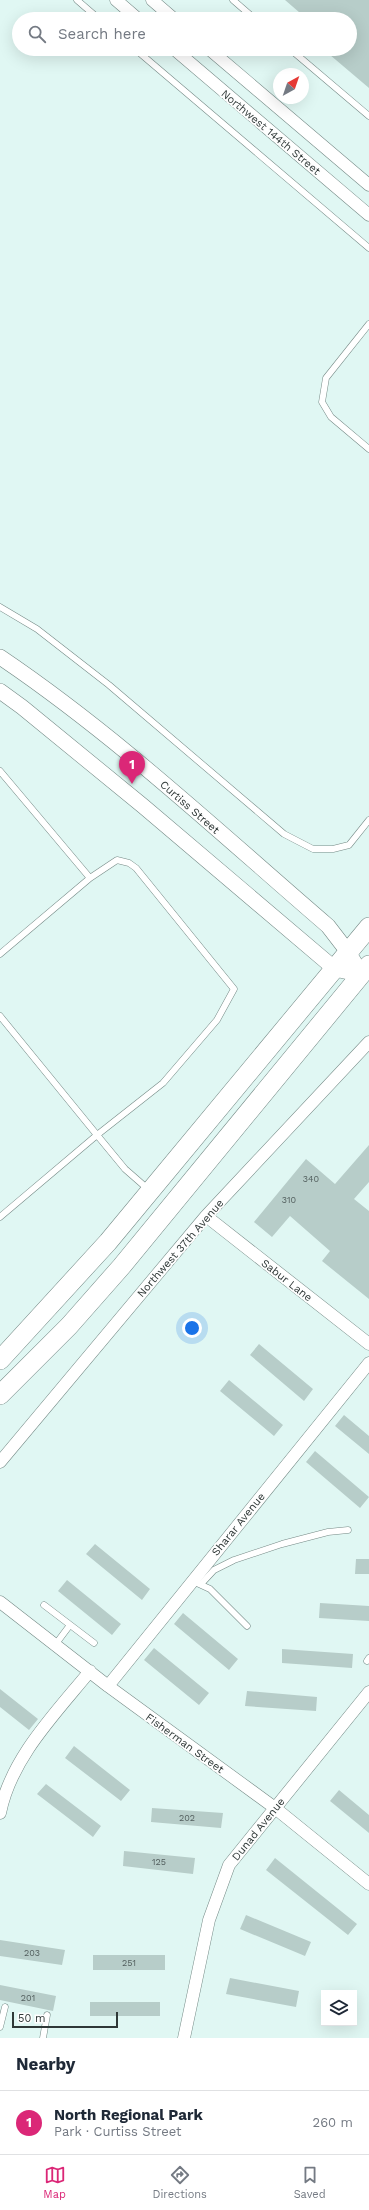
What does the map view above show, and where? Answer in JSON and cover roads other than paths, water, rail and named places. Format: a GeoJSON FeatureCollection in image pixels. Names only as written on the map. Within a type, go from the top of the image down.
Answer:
{"type":"FeatureCollection","features":[{"type":"Feature","properties":{"kind":"main road"},"geometry":{"type":"LineString","coordinates":[[0,1360],[108,1242],[369,927]]}},
{"type":"Feature","properties":{"kind":"main road"},"geometry":{"type":"LineString","coordinates":[[0,1396],[69,1326],[121,1267],[365,970]]}},
{"type":"Feature","properties":{"kind":"street"},"geometry":{"type":"LineString","coordinates":[[116,0],[130,12]]}},
{"type":"Feature","properties":{"kind":"street"},"geometry":{"type":"LineString","coordinates":[[152,0],[166,12]]}},
{"type":"Feature","properties":{"kind":"street","name":"Northwest 144th Street"},"geometry":{"type":"LineString","coordinates":[[182,56],[368,213]]}},
{"type":"Feature","properties":{"kind":"street","name":"Northwest 144th Street"},"geometry":{"type":"LineString","coordinates":[[217,56],[369,185]]}},
{"type":"Feature","properties":{"kind":"street","name":"Curtiss Street"},"geometry":{"type":"LineString","coordinates":[[0,657],[61,700],[159,780],[328,926],[348,952],[365,970]]}},
{"type":"Feature","properties":{"kind":"street"},"geometry":{"type":"LineString","coordinates":[[0,667],[19,670]]}},
{"type":"Feature","properties":{"kind":"street"},"geometry":{"type":"LineString","coordinates":[[0,691],[22,707],[143,806],[335,969],[365,970]]}},
{"type":"Feature","properties":{"kind":"street","name":"Northwest 37th Avenue"},"geometry":{"type":"LineString","coordinates":[[0,1462],[206,1216],[369,1042]]}},
{"type":"Feature","properties":{"kind":"street","name":"Sabur Lane"},"geometry":{"type":"LineString","coordinates":[[206,1216],[369,1344]]}},
{"type":"Feature","properties":{"kind":"street","name":"Sharar Avenue"},"geometry":{"type":"LineString","coordinates":[[108,1686],[196,1583],[369,1363]]}},
{"type":"Feature","properties":{"kind":"street","name":"Fisherman Street"},"geometry":{"type":"LineString","coordinates":[[0,1602],[108,1686],[275,1808],[369,1884]]}},
{"type":"Feature","properties":{"kind":"street"},"geometry":{"type":"LineString","coordinates":[[0,1813],[3,1799],[22,1757],[90,1671]]}},
{"type":"Feature","properties":{"kind":"street","name":"Dunad Avenue"},"geometry":{"type":"LineString","coordinates":[[184,2038],[209,1920],[229,1865],[369,1692]]}},
{"type":"Feature","properties":{"kind":"lane"},"geometry":{"type":"LineString","coordinates":[[77,0],[91,12]]}},
{"type":"Feature","properties":{"kind":"lane"},"geometry":{"type":"LineString","coordinates":[[233,0],[247,12]]}},
{"type":"Feature","properties":{"kind":"lane"},"geometry":{"type":"LineString","coordinates":[[142,56],[369,248]]}},
{"type":"Feature","properties":{"kind":"lane"},"geometry":{"type":"LineString","coordinates":[[298,56],[369,116]]}},
{"type":"Feature","properties":{"kind":"lane"},"geometry":{"type":"LineString","coordinates":[[369,324],[326,378],[322,402],[331,417],[369,449]]}},
{"type":"Feature","properties":{"kind":"lane"},"geometry":{"type":"LineString","coordinates":[[0,607],[37,629],[109,685],[284,834],[312,848],[333,849],[348,845],[369,820]]}},
{"type":"Feature","properties":{"kind":"lane"},"geometry":{"type":"LineString","coordinates":[[0,771],[90,878]]}},
{"type":"Feature","properties":{"kind":"lane"},"geometry":{"type":"LineString","coordinates":[[0,954],[90,878],[117,860],[129,863],[136,868],[234,989],[217,1020],[163,1083],[97,1135],[0,1217]]}},
{"type":"Feature","properties":{"kind":"lane"},"geometry":{"type":"LineString","coordinates":[[0,1016],[125,1168],[150,1191]]}},
{"type":"Feature","properties":{"kind":"lane"},"geometry":{"type":"LineString","coordinates":[[196,1583],[214,1570],[234,1560],[282,1544],[328,1532],[348,1530]]}},
{"type":"Feature","properties":{"kind":"lane"},"geometry":{"type":"LineString","coordinates":[[196,1583],[210,1589],[247,1626]]}},
{"type":"Feature","properties":{"kind":"lane"},"geometry":{"type":"LineString","coordinates":[[44,1605],[94,1643]]}},
{"type":"Feature","properties":{"kind":"lane"},"geometry":{"type":"LineString","coordinates":[[55,1645],[70,1625]]}},
{"type":"Feature","properties":{"kind":"lane"},"geometry":{"type":"LineString","coordinates":[[0,2027],[5,2007]]}},
{"type":"Feature","properties":{"kind":"lane"},"geometry":{"type":"LineString","coordinates":[[43,2038],[47,2015]]}},
{"type":"Feature","properties":{"kind":"place","name":"North Regional Park"},"geometry":{"type":"Point","coordinates":[132,784]}}]}
